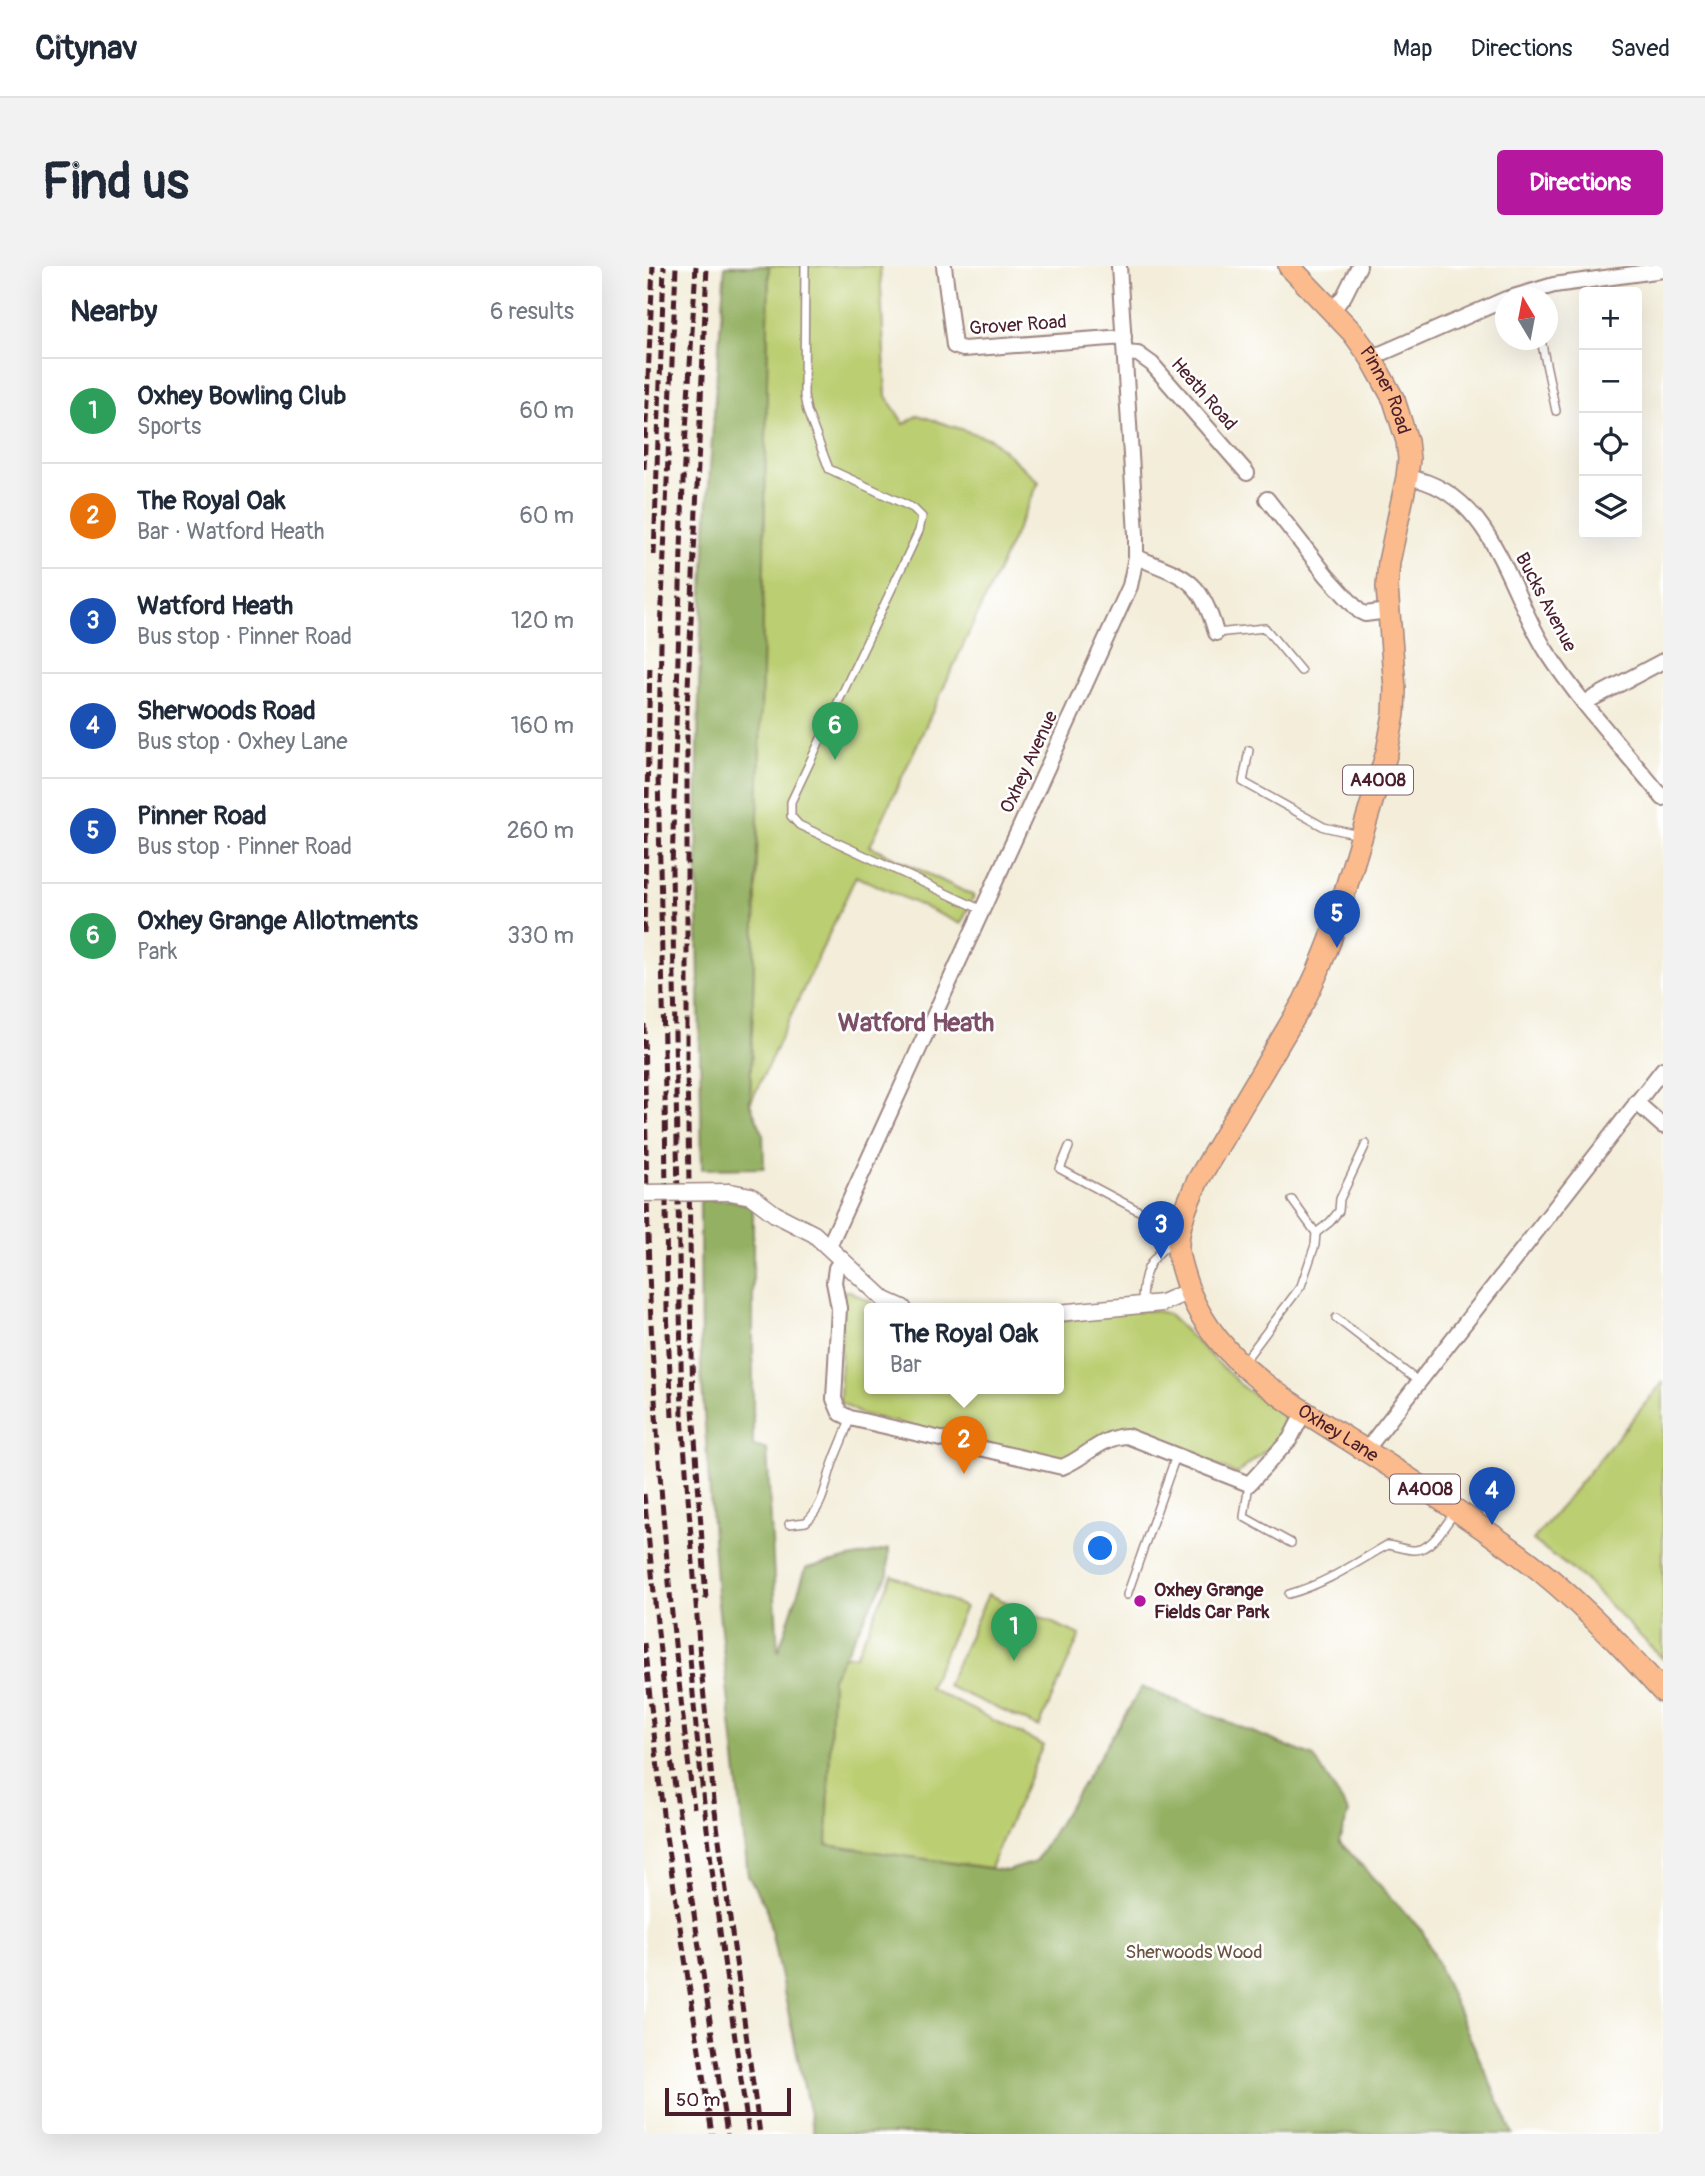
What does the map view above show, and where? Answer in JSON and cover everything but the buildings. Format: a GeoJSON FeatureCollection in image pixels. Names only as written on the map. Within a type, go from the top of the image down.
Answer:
{"type":"FeatureCollection","features":[{"type":"Feature","properties":{"kind":"main road","name":"Pinner Road"},"geometry":{"type":"LineString","coordinates":[[1189,1291],[1178,1252],[1187,1206],[1198,1180],[1304,1001],[1318,971],[1330,941],[1387,752],[1394,714],[1394,664],[1388,611],[1389,562],[1409,459],[1402,422],[1385,381],[1353,333],[1289,266]]}},
{"type":"Feature","properties":{"kind":"main road","name":"Oxhey Lane"},"geometry":{"type":"LineString","coordinates":[[1189,1291],[1200,1315],[1215,1337],[1275,1392],[1517,1552],[1586,1611],[1663,1692]]}},
{"type":"Feature","properties":{"kind":"street","name":"Grover Road"},"geometry":{"type":"LineString","coordinates":[[944,266],[954,346],[963,349],[1124,337]]}},
{"type":"Feature","properties":{"kind":"street","name":"Oxhey Avenue"},"geometry":{"type":"LineString","coordinates":[[829,1246],[1130,586],[1136,557],[1119,266]]}},
{"type":"Feature","properties":{"kind":"street"},"geometry":{"type":"LineString","coordinates":[[1332,311],[1345,296],[1359,266]]}},
{"type":"Feature","properties":{"kind":"street"},"geometry":{"type":"LineString","coordinates":[[1558,289],[1663,270]]}},
{"type":"Feature","properties":{"kind":"street"},"geometry":{"type":"LineString","coordinates":[[1371,358],[1495,304]]}},
{"type":"Feature","properties":{"kind":"street","name":"Heath Road"},"geometry":{"type":"LineString","coordinates":[[1125,354],[1138,354],[1152,364],[1247,473]]}},
{"type":"Feature","properties":{"kind":"street","name":"Bucks Avenue"},"geometry":{"type":"LineString","coordinates":[[1407,477],[1428,482],[1452,496],[1482,525],[1492,540],[1542,643],[1584,703],[1663,798]]}},
{"type":"Feature","properties":{"kind":"street"},"geometry":{"type":"LineString","coordinates":[[1267,499],[1327,576],[1359,611],[1365,614],[1388,611]]}},
{"type":"Feature","properties":{"kind":"street"},"geometry":{"type":"LineString","coordinates":[[1136,557],[1184,577],[1193,585],[1209,611],[1216,634]]}},
{"type":"Feature","properties":{"kind":"street"},"geometry":{"type":"LineString","coordinates":[[1584,703],[1663,661]]}},
{"type":"Feature","properties":{"kind":"street"},"geometry":{"type":"LineString","coordinates":[[1366,1450],[1663,1069]]}},
{"type":"Feature","properties":{"kind":"street"},"geometry":{"type":"LineString","coordinates":[[1636,1102],[1663,1126]]}},
{"type":"Feature","properties":{"kind":"street"},"geometry":{"type":"LineString","coordinates":[[644,1193],[730,1192],[751,1196],[775,1214],[814,1234],[884,1300],[891,1303]]}},
{"type":"Feature","properties":{"kind":"street"},"geometry":{"type":"LineString","coordinates":[[842,1260],[836,1268],[834,1282],[839,1308],[834,1399],[840,1413],[850,1418],[1062,1467],[1074,1463],[1101,1443],[1116,1436],[1127,1436],[1249,1484],[1290,1439],[1304,1412]]}},
{"type":"Feature","properties":{"kind":"street"},"geometry":{"type":"LineString","coordinates":[[1064,1312],[1162,1303],[1189,1291]]}},
{"type":"Feature","properties":{"kind":"lane"},"geometry":{"type":"LineString","coordinates":[[805,266],[804,396],[829,469],[913,508],[922,517],[919,531],[790,802],[791,816],[799,825],[982,910]]}},
{"type":"Feature","properties":{"kind":"lane"},"geometry":{"type":"LineString","coordinates":[[1543,350],[1556,411]]}},
{"type":"Feature","properties":{"kind":"lane"},"geometry":{"type":"LineString","coordinates":[[1216,634],[1265,628],[1301,671]]}},
{"type":"Feature","properties":{"kind":"lane"},"geometry":{"type":"LineString","coordinates":[[1249,750],[1243,782],[1324,827],[1360,836]]}},
{"type":"Feature","properties":{"kind":"lane"},"geometry":{"type":"LineString","coordinates":[[1316,1233],[1339,1211],[1340,1199],[1366,1144]]}},
{"type":"Feature","properties":{"kind":"lane"},"geometry":{"type":"LineString","coordinates":[[1069,1147],[1060,1169],[1180,1231],[1157,1252],[1144,1275],[1142,1305]]}},
{"type":"Feature","properties":{"kind":"lane"},"geometry":{"type":"LineString","coordinates":[[1243,1364],[1301,1286],[1315,1245],[1316,1233],[1292,1200]]}},
{"type":"Feature","properties":{"kind":"lane"},"geometry":{"type":"LineString","coordinates":[[1336,1318],[1419,1382]]}},
{"type":"Feature","properties":{"kind":"lane"},"geometry":{"type":"LineString","coordinates":[[789,1524],[806,1522],[821,1505],[850,1418]]}},
{"type":"Feature","properties":{"kind":"lane"},"geometry":{"type":"LineString","coordinates":[[1127,1595],[1176,1456]]}},
{"type":"Feature","properties":{"kind":"lane"},"geometry":{"type":"LineString","coordinates":[[1249,1484],[1244,1517],[1292,1543]]}},
{"type":"Feature","properties":{"kind":"lane"},"geometry":{"type":"LineString","coordinates":[[1289,1594],[1334,1577],[1387,1545],[1407,1549],[1425,1548],[1457,1510]]}},
{"type":"Feature","properties":{"kind":"green space"},"geometry":{"type":"Polygon","coordinates":[[[725,266],[769,266],[762,673],[750,1104],[763,1133],[764,1168],[702,1169],[698,733],[707,507],[725,266]]]}},
{"type":"Feature","properties":{"kind":"green space"},"geometry":{"type":"Polygon","coordinates":[[[769,266],[880,266],[886,396],[904,424],[918,415],[991,439],[1039,482],[870,846],[974,896],[961,924],[856,876],[750,1104],[762,673],[769,266]]]}},
{"type":"Feature","properties":{"kind":"green space","name":"Sherwoods Wood"},"geometry":{"type":"Polygon","coordinates":[[[730,1200],[753,1206],[753,1446],[767,1449],[778,1652],[806,1568],[889,1549],[888,1574],[832,1678],[827,1845],[1007,1871],[1035,1862],[1142,1687],[1314,1757],[1349,1813],[1339,1841],[1423,1932],[1513,2134],[814,2134],[766,1907],[748,1876],[717,1594],[701,1370],[700,1201],[730,1200]]]}},
{"type":"Feature","properties":{"kind":"green space"},"geometry":{"type":"Polygon","coordinates":[[[845,1291],[850,1291],[873,1303],[864,1303],[864,1394],[1064,1394],[1064,1320],[1147,1310],[1169,1315],[1244,1388],[1280,1412],[1286,1419],[1284,1435],[1237,1474],[1125,1428],[1111,1432],[1064,1463],[860,1414],[840,1402],[842,1296],[845,1291]]]}},
{"type":"Feature","properties":{"kind":"green space"},"geometry":{"type":"Polygon","coordinates":[[[1663,1382],[1663,1659],[1584,1579],[1533,1540],[1663,1382]]]}},
{"type":"Feature","properties":{"kind":"green space"},"geometry":{"type":"Polygon","coordinates":[[[892,1575],[965,1607],[929,1688],[1043,1745],[990,1868],[827,1845],[832,1678],[844,1656],[856,1655],[892,1575]]]}},
{"type":"Feature","properties":{"kind":"green space"},"geometry":{"type":"Polygon","coordinates":[[[988,1594],[1080,1635],[1039,1727],[947,1686],[988,1594]]]}},
{"type":"Feature","properties":{"kind":"railway"},"geometry":{"type":"LineString","coordinates":[[644,469],[653,266]]}},
{"type":"Feature","properties":{"kind":"railway"},"geometry":{"type":"LineString","coordinates":[[654,555],[664,266]]}},
{"type":"Feature","properties":{"kind":"railway"},"geometry":{"type":"LineString","coordinates":[[672,1417],[667,1309],[658,774],[676,266]]}},
{"type":"Feature","properties":{"kind":"railway"},"geometry":{"type":"LineString","coordinates":[[696,266],[683,481],[672,870],[682,1416],[700,1657],[715,1811],[760,2134]]}},
{"type":"Feature","properties":{"kind":"railway"},"geometry":{"type":"LineString","coordinates":[[706,1599],[693,1409],[687,1069],[687,709],[707,266]]}},
{"type":"Feature","properties":{"kind":"railway"},"geometry":{"type":"LineString","coordinates":[[644,933],[650,663]]}},
{"type":"Feature","properties":{"kind":"railway"},"geometry":{"type":"LineString","coordinates":[[644,1024],[649,1279],[656,1420],[669,1586],[694,1808]]}},
{"type":"Feature","properties":{"kind":"railway"},"geometry":{"type":"LineString","coordinates":[[644,1494],[671,1760],[727,2134]]}},
{"type":"Feature","properties":{"kind":"railway"},"geometry":{"type":"LineString","coordinates":[[644,1643],[664,1823],[712,2134]]}},
{"type":"Feature","properties":{"kind":"railway"},"geometry":{"type":"LineString","coordinates":[[689,1644],[707,1828],[749,2134]]}},
{"type":"Feature","properties":{"kind":"place","name":"Oxhey Grange Allotments"},"geometry":{"type":"Point","coordinates":[835,760]}},
{"type":"Feature","properties":{"kind":"place","name":"Pinner Road"},"geometry":{"type":"Point","coordinates":[1337,948]}},
{"type":"Feature","properties":{"kind":"place","name":"Watford Heath"},"geometry":{"type":"Point","coordinates":[1161,1259]}},
{"type":"Feature","properties":{"kind":"place","name":"The Royal Oak"},"geometry":{"type":"Point","coordinates":[964,1474]}},
{"type":"Feature","properties":{"kind":"place","name":"Sherwoods Road"},"geometry":{"type":"Point","coordinates":[1492,1525]}},
{"type":"Feature","properties":{"kind":"place","name":"Oxhey Grange Fields Car Park"},"geometry":{"type":"Point","coordinates":[1140,1601]}},
{"type":"Feature","properties":{"kind":"place","name":"Oxhey Bowling Club"},"geometry":{"type":"Point","coordinates":[1014,1661]}},
{"type":"Feature","properties":{"kind":"district","name":"Watford Heath"},"geometry":{"type":"Point","coordinates":[916,1023]}}]}
